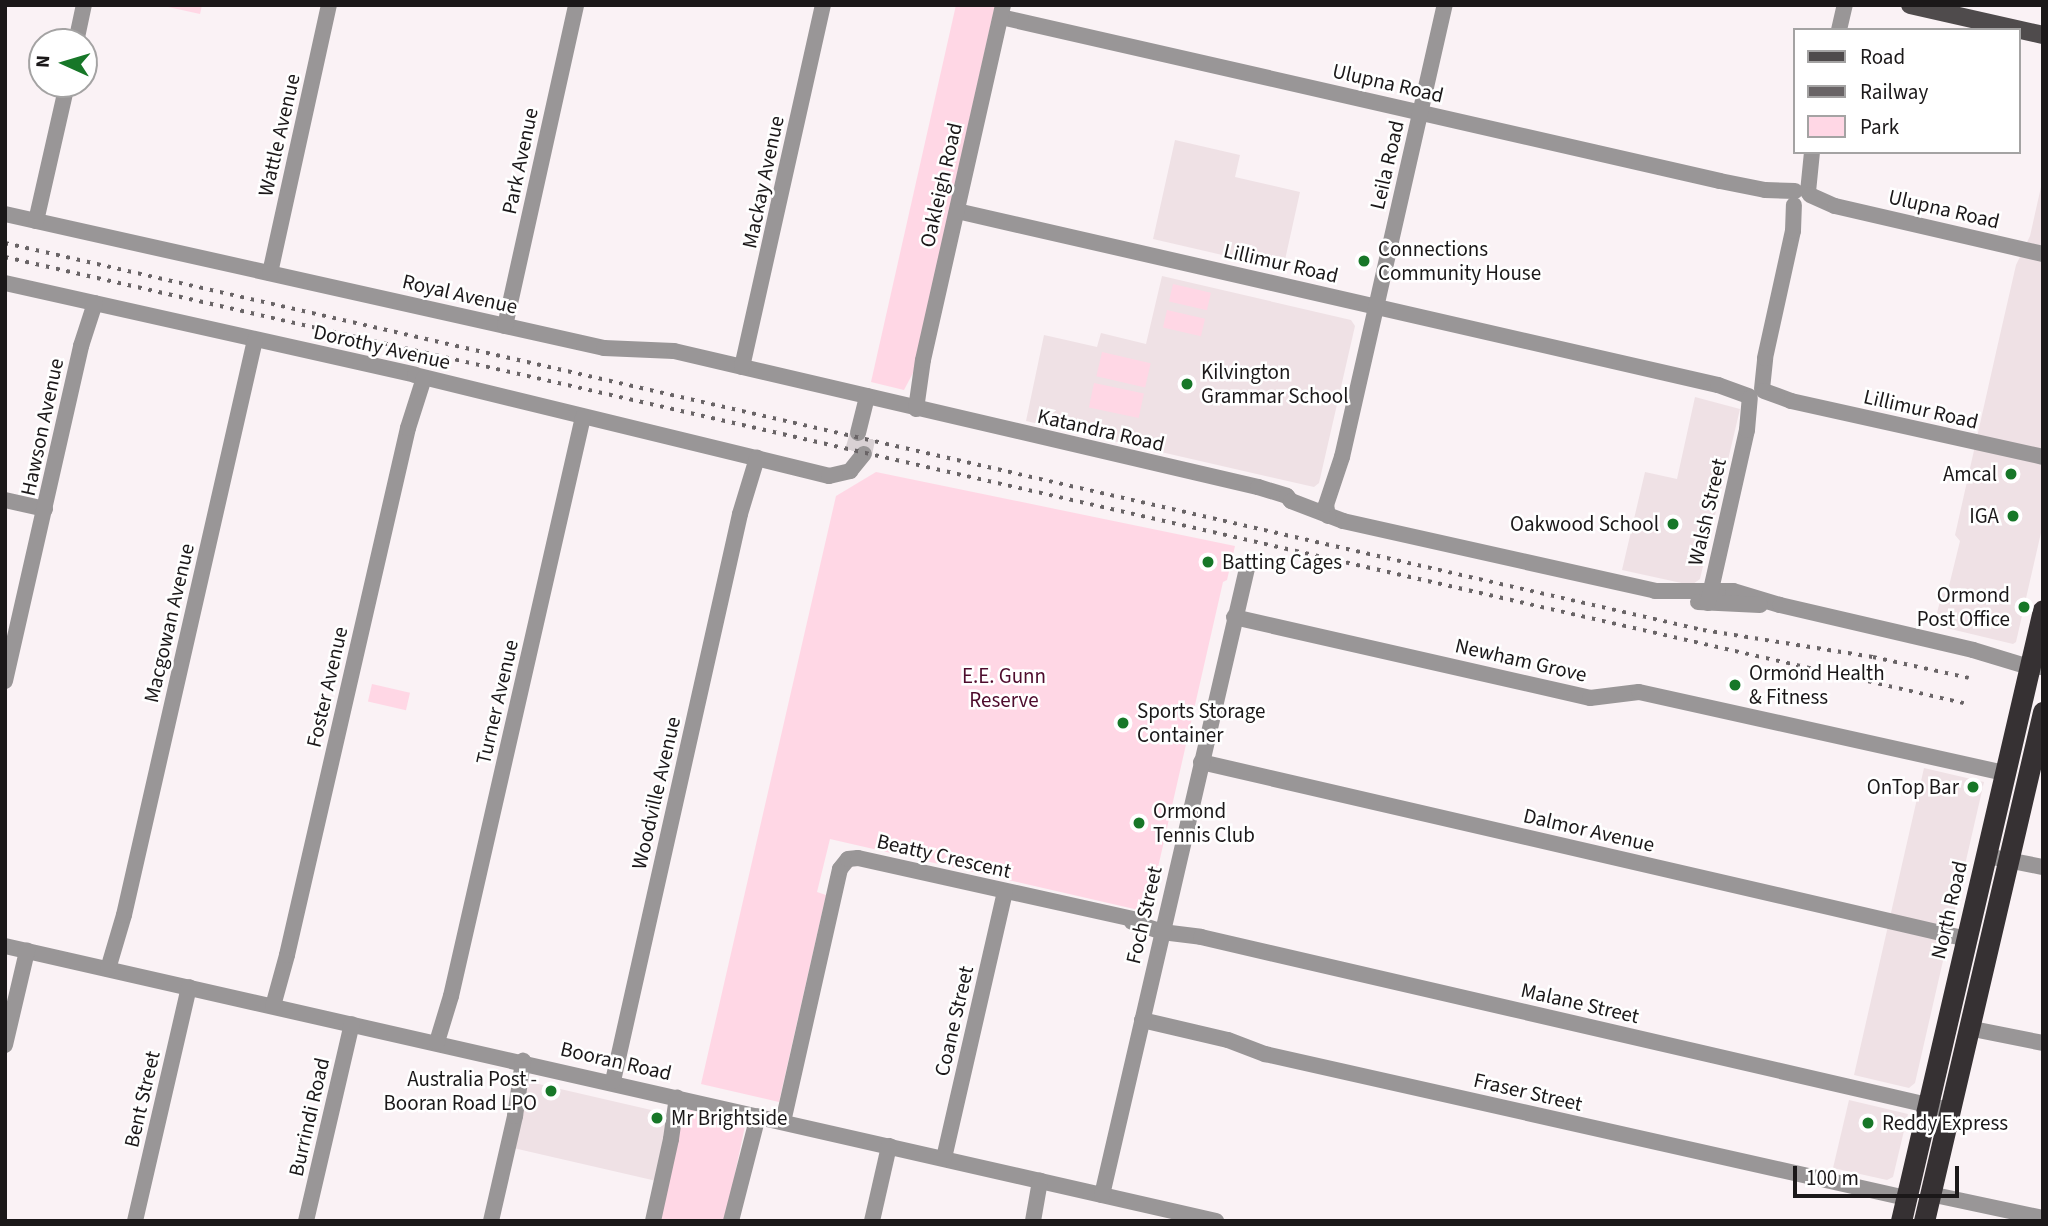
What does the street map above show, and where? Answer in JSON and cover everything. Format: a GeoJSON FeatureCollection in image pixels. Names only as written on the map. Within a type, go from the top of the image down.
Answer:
{"type":"FeatureCollection","features":[{"type":"Feature","properties":{"kind":"highway","name":"North Road"},"geometry":{"type":"LineString","coordinates":[[1924,1221],[1930,1194],[1939,1108],[1967,939],[2005,773],[2035,663],[2043,610]]}},
{"type":"Feature","properties":{"kind":"highway","name":"North Road"},"geometry":{"type":"LineString","coordinates":[[1901,1221],[1906,1198],[1968,1028],[2043,712]]}},
{"type":"Feature","properties":{"kind":"main road"},"geometry":{"type":"LineString","coordinates":[[1910,5],[2012,28]]}},
{"type":"Feature","properties":{"kind":"main road"},"geometry":{"type":"LineString","coordinates":[[2020,30],[2043,35]]}},
{"type":"Feature","properties":{"kind":"street"},"geometry":{"type":"LineString","coordinates":[[79,28],[84,5]]}},
{"type":"Feature","properties":{"kind":"street","name":"Wattle Avenue"},"geometry":{"type":"LineString","coordinates":[[270,273],[330,5]]}},
{"type":"Feature","properties":{"kind":"street","name":"Park Avenue"},"geometry":{"type":"LineString","coordinates":[[505,326],[576,5]]}},
{"type":"Feature","properties":{"kind":"street","name":"Mackay Avenue"},"geometry":{"type":"LineString","coordinates":[[742,367],[823,5]]}},
{"type":"Feature","properties":{"kind":"street","name":"Leila Road"},"geometry":{"type":"LineString","coordinates":[[1330,510],[1445,5]]}},
{"type":"Feature","properties":{"kind":"street"},"geometry":{"type":"LineString","coordinates":[[1839,28],[1845,5]]}},
{"type":"Feature","properties":{"kind":"street","name":"Ulupna Road"},"geometry":{"type":"LineString","coordinates":[[1002,11],[1421,112],[2043,254]]}},
{"type":"Feature","properties":{"kind":"street","name":"Oakleigh Road"},"geometry":{"type":"LineString","coordinates":[[911,407],[914,381],[920,374],[1002,11]]}},
{"type":"Feature","properties":{"kind":"street"},"geometry":{"type":"LineString","coordinates":[[36,221],[64,98]]}},
{"type":"Feature","properties":{"kind":"street","name":"Walsh Street"},"geometry":{"type":"LineString","coordinates":[[1710,597],[1812,154]]}},
{"type":"Feature","properties":{"kind":"street","name":"Lillimur Road"},"geometry":{"type":"LineString","coordinates":[[957,211],[2043,457]]}},
{"type":"Feature","properties":{"kind":"street","name":"Royal Avenue"},"geometry":{"type":"LineString","coordinates":[[5,214],[604,348],[663,349],[911,407]]}},
{"type":"Feature","properties":{"kind":"street","name":"Dorothy Avenue"},"geometry":{"type":"LineString","coordinates":[[5,283],[419,377],[752,457]]}},
{"type":"Feature","properties":{"kind":"street","name":"Hawson Avenue"},"geometry":{"type":"LineString","coordinates":[[5,681],[91,302]]}},
{"type":"Feature","properties":{"kind":"street","name":"Macgowan Avenue"},"geometry":{"type":"LineString","coordinates":[[111,970],[255,340]]}},
{"type":"Feature","properties":{"kind":"street","name":"Foster Avenue"},"geometry":{"type":"LineString","coordinates":[[276,1006],[419,377]]}},
{"type":"Feature","properties":{"kind":"street"},"geometry":{"type":"LineString","coordinates":[[863,434],[871,397]]}},
{"type":"Feature","properties":{"kind":"street","name":"Katandra Road"},"geometry":{"type":"LineString","coordinates":[[911,407],[1287,496],[1291,501],[1330,510],[1355,523],[1680,599],[1710,597],[1780,606],[2035,663]]}},
{"type":"Feature","properties":{"kind":"street","name":"Turner Avenue"},"geometry":{"type":"LineString","coordinates":[[440,1043],[583,416]]}},
{"type":"Feature","properties":{"kind":"street"},"geometry":{"type":"LineString","coordinates":[[752,457],[822,473],[846,463],[859,452]]}},
{"type":"Feature","properties":{"kind":"street","name":"Woodville Avenue"},"geometry":{"type":"LineString","coordinates":[[613,1081],[752,457]]}},
{"type":"Feature","properties":{"kind":"street"},"geometry":{"type":"LineString","coordinates":[[5,500],[45,509]]}},
{"type":"Feature","properties":{"kind":"street","name":"Foch Street"},"geometry":{"type":"LineString","coordinates":[[1102,1195],[1248,564]]}},
{"type":"Feature","properties":{"kind":"street","name":"Newham Grove"},"geometry":{"type":"LineString","coordinates":[[1234,617],[1590,698],[1639,692],[2005,773]]}},
{"type":"Feature","properties":{"kind":"street","name":"Dalmor Avenue"},"geometry":{"type":"LineString","coordinates":[[1201,762],[1967,939]]}},
{"type":"Feature","properties":{"kind":"street"},"geometry":{"type":"LineString","coordinates":[[1986,856],[2043,867]]}},
{"type":"Feature","properties":{"kind":"street","name":"Beatty Crescent"},"geometry":{"type":"LineString","coordinates":[[783,1122],[844,861],[858,858],[1163,929]]}},
{"type":"Feature","properties":{"kind":"street","name":"Coane Street"},"geometry":{"type":"LineString","coordinates":[[944,1158],[1005,892]]}},
{"type":"Feature","properties":{"kind":"street","name":"Malane Street"},"geometry":{"type":"LineString","coordinates":[[1163,929],[1939,1108]]}},
{"type":"Feature","properties":{"kind":"street","name":"Booran Road"},"geometry":{"type":"LineString","coordinates":[[5,946],[613,1081],[1216,1221]]}},
{"type":"Feature","properties":{"kind":"street"},"geometry":{"type":"LineString","coordinates":[[5,1045],[27,951]]}},
{"type":"Feature","properties":{"kind":"street","name":"Bent Street"},"geometry":{"type":"LineString","coordinates":[[135,1221],[190,987]]}},
{"type":"Feature","properties":{"kind":"street","name":"Fraser Street"},"geometry":{"type":"LineString","coordinates":[[1142,1020],[1222,1038],[1278,1057],[1906,1198]]}},
{"type":"Feature","properties":{"kind":"street","name":"Burrindi Road"},"geometry":{"type":"LineString","coordinates":[[306,1221],[352,1024]]}},
{"type":"Feature","properties":{"kind":"street"},"geometry":{"type":"LineString","coordinates":[[1968,1028],[2043,1043]]}},
{"type":"Feature","properties":{"kind":"street"},"geometry":{"type":"LineString","coordinates":[[491,1221],[528,1062]]}},
{"type":"Feature","properties":{"kind":"street"},"geometry":{"type":"LineString","coordinates":[[653,1221],[680,1098]]}},
{"type":"Feature","properties":{"kind":"street"},"geometry":{"type":"LineString","coordinates":[[731,1221],[755,1115]]}},
{"type":"Feature","properties":{"kind":"street"},"geometry":{"type":"LineString","coordinates":[[872,1221],[889,1146]]}},
{"type":"Feature","properties":{"kind":"street"},"geometry":{"type":"LineString","coordinates":[[1035,1221],[1043,1181]]}},
{"type":"Feature","properties":{"kind":"street"},"geometry":{"type":"LineString","coordinates":[[1930,1194],[2043,1218]]}},
{"type":"Feature","properties":{"kind":"shaded area"},"geometry":{"type":"Polygon","coordinates":[[[1175,140],[1240,155],[1235,177],[1300,192],[1283,269],[1153,239],[1175,140]]]}},
{"type":"Feature","properties":{"kind":"shaded area"},"geometry":{"type":"Polygon","coordinates":[[[2043,178],[2043,524],[2016,642],[2013,644],[1934,625],[1942,593],[1947,594],[1960,541],[1955,535],[2016,265],[2030,236],[2043,178]]]}},
{"type":"Feature","properties":{"kind":"shaded area","name":"Kilvington Grammar School"},"geometry":{"type":"Polygon","coordinates":[[[1162,276],[1351,320],[1355,326],[1319,483],[1314,487],[1026,421],[1044,335],[1097,347],[1101,333],[1146,344],[1162,276]]]}},
{"type":"Feature","properties":{"kind":"shaded area","name":"Oakwood School"},"geometry":{"type":"Polygon","coordinates":[[[1695,397],[1740,409],[1700,579],[1693,584],[1686,584],[1622,570],[1645,472],[1677,479],[1695,397]]]}},
{"type":"Feature","properties":{"kind":"shaded area"},"geometry":{"type":"Polygon","coordinates":[[[1924,768],[1984,782],[1915,1083],[1909,1088],[1854,1075],[1924,768]]]}},
{"type":"Feature","properties":{"kind":"shaded area"},"geometry":{"type":"Polygon","coordinates":[[[517,1079],[683,1117],[667,1183],[502,1145],[517,1079]]]}},
{"type":"Feature","properties":{"kind":"shaded area"},"geometry":{"type":"Polygon","coordinates":[[[1849,1100],[1908,1114],[1893,1177],[1887,1180],[1833,1168],[1849,1100]]]}},
{"type":"Feature","properties":{"kind":"green space"},"geometry":{"type":"Polygon","coordinates":[[[159,5],[202,5],[200,14],[159,5]]]}},
{"type":"Feature","properties":{"kind":"green space"},"geometry":{"type":"Polygon","coordinates":[[[956,5],[995,5],[913,373],[904,390],[871,382],[956,5]]]}},
{"type":"Feature","properties":{"kind":"green space"},"geometry":{"type":"Polygon","coordinates":[[[1173,284],[1211,293],[1207,310],[1169,302],[1173,284]]]}},
{"type":"Feature","properties":{"kind":"green space"},"geometry":{"type":"Polygon","coordinates":[[[1167,310],[1205,319],[1201,336],[1163,328],[1167,310]]]}},
{"type":"Feature","properties":{"kind":"green space"},"geometry":{"type":"Polygon","coordinates":[[[1102,352],[1151,363],[1145,388],[1096,376],[1102,352]]]}},
{"type":"Feature","properties":{"kind":"green space"},"geometry":{"type":"Polygon","coordinates":[[[1094,383],[1144,394],[1139,418],[1089,407],[1094,383]]]}},
{"type":"Feature","properties":{"kind":"green space","name":"E.E. Gunn Reserve"},"geometry":{"type":"Polygon","coordinates":[[[876,472],[1235,546],[1227,580],[1223,582],[1149,907],[1143,911],[830,839],[817,892],[826,895],[779,1102],[701,1084],[836,496],[876,472]]]}},
{"type":"Feature","properties":{"kind":"green space"},"geometry":{"type":"Polygon","coordinates":[[[372,684],[410,693],[406,710],[368,702],[372,684]]]}},
{"type":"Feature","properties":{"kind":"green space"},"geometry":{"type":"Polygon","coordinates":[[[691,1110],[745,1126],[725,1221],[659,1221],[683,1116],[691,1110]]]}},
{"type":"Feature","properties":{"kind":"tunnel"},"geometry":{"type":"LineString","coordinates":[[853,451],[858,433]]}},
{"type":"Feature","properties":{"kind":"tunnel"},"geometry":{"type":"LineString","coordinates":[[864,454],[868,435]]}},
{"type":"Feature","properties":{"kind":"railway"},"geometry":{"type":"LineString","coordinates":[[5,243],[1703,630],[1873,657],[1969,678]]}},
{"type":"Feature","properties":{"kind":"railway"},"geometry":{"type":"LineString","coordinates":[[5,257],[1964,703]]}},
{"type":"Feature","properties":{"kind":"place","name":"Connections Community House"},"geometry":{"type":"Point","coordinates":[1364,261]}},
{"type":"Feature","properties":{"kind":"place","name":"Kilvington Grammar School"},"geometry":{"type":"Point","coordinates":[1187,384]}},
{"type":"Feature","properties":{"kind":"place","name":"Amcal"},"geometry":{"type":"Point","coordinates":[2011,474]}},
{"type":"Feature","properties":{"kind":"place","name":"IGA"},"geometry":{"type":"Point","coordinates":[2013,516]}},
{"type":"Feature","properties":{"kind":"place","name":"Oakwood School"},"geometry":{"type":"Point","coordinates":[1673,524]}},
{"type":"Feature","properties":{"kind":"place","name":"Batting Cages"},"geometry":{"type":"Point","coordinates":[1208,562]}},
{"type":"Feature","properties":{"kind":"place","name":"Ormond Post Office"},"geometry":{"type":"Point","coordinates":[2024,607]}},
{"type":"Feature","properties":{"kind":"place","name":"Ormond Health & Fitness"},"geometry":{"type":"Point","coordinates":[1735,685]}},
{"type":"Feature","properties":{"kind":"place","name":"Sports Storage Container"},"geometry":{"type":"Point","coordinates":[1123,723]}},
{"type":"Feature","properties":{"kind":"place","name":"OnTop Bar"},"geometry":{"type":"Point","coordinates":[1973,787]}},
{"type":"Feature","properties":{"kind":"place","name":"Ormond Tennis Club"},"geometry":{"type":"Point","coordinates":[1139,823]}},
{"type":"Feature","properties":{"kind":"place","name":"Australia Post - Booran Road LPO"},"geometry":{"type":"Point","coordinates":[551,1091]}},
{"type":"Feature","properties":{"kind":"place","name":"Mr Brightside"},"geometry":{"type":"Point","coordinates":[657,1118]}},
{"type":"Feature","properties":{"kind":"place","name":"Reddy Express"},"geometry":{"type":"Point","coordinates":[1868,1123]}}]}
